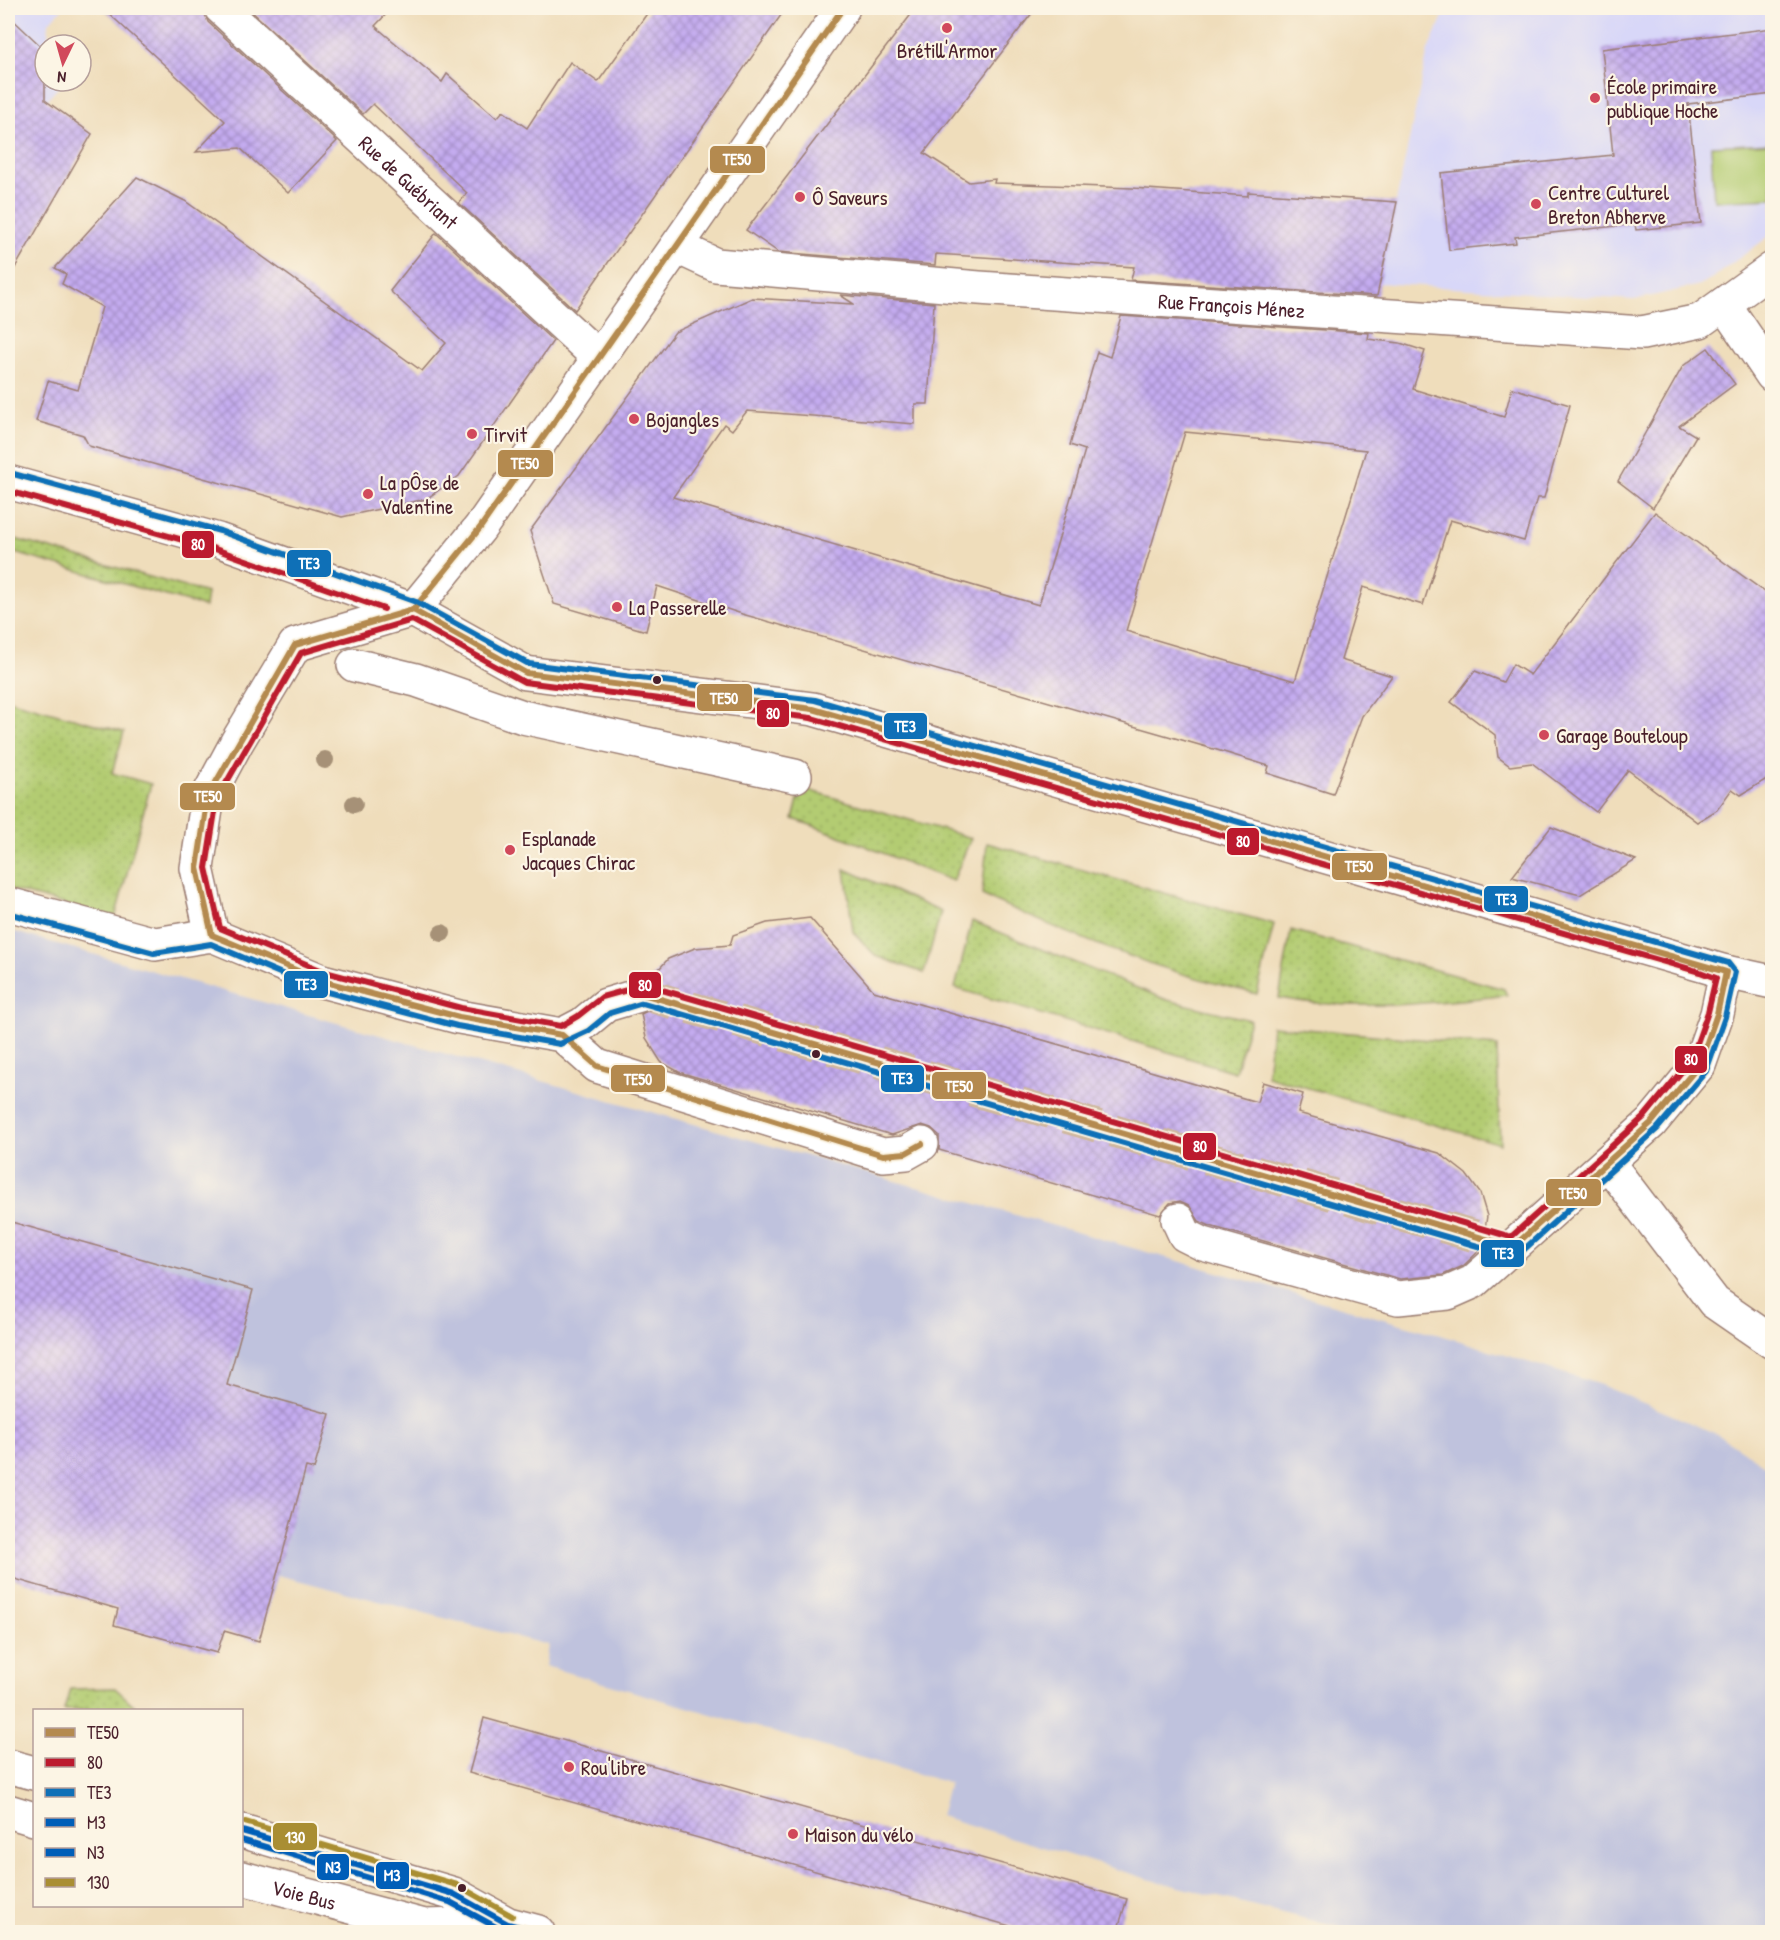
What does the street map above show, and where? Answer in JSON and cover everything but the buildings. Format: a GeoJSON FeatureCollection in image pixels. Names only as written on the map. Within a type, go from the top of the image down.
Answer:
{"type":"FeatureCollection","features":[{"type":"Feature","properties":{"kind":"street","name":"Rue de Guébriant"},"geometry":{"type":"LineString","coordinates":[[221,8],[598,357]]}},
{"type":"Feature","properties":{"kind":"street"},"geometry":{"type":"LineString","coordinates":[[212,935],[197,868],[208,796],[237,742],[295,645],[413,610],[480,528],[843,8]]}},
{"type":"Feature","properties":{"kind":"street","name":"Rue François Ménez"},"geometry":{"type":"LineString","coordinates":[[677,247],[716,266],[980,288],[1641,333],[1700,321],[1773,269]]}},
{"type":"Feature","properties":{"kind":"street"},"geometry":{"type":"LineString","coordinates":[[1725,304],[1773,375]]}},
{"type":"Feature","properties":{"kind":"street"},"geometry":{"type":"LineString","coordinates":[[8,483],[218,540],[413,610],[526,673],[813,709],[1306,849],[1726,972],[1773,982]]}},
{"type":"Feature","properties":{"kind":"street"},"geometry":{"type":"LineString","coordinates":[[354,664],[417,680],[523,717],[795,776]]}},
{"type":"Feature","properties":{"kind":"street"},"geometry":{"type":"LineString","coordinates":[[8,904],[155,944],[212,935],[322,981],[459,1017],[562,1035],[597,1066],[883,1155],[906,1153],[922,1144]]}},
{"type":"Feature","properties":{"kind":"street"},"geometry":{"type":"LineString","coordinates":[[1178,1220],[1185,1235],[1203,1244],[1398,1298],[1448,1293],[1465,1286],[1473,1282],[1499,1243],[1608,1163],[1651,1123],[1699,1065],[1717,1014],[1726,972]]}},
{"type":"Feature","properties":{"kind":"street"},"geometry":{"type":"LineString","coordinates":[[562,1035],[583,1023],[606,1005],[643,994]]}},
{"type":"Feature","properties":{"kind":"street"},"geometry":{"type":"LineString","coordinates":[[1608,1163],[1714,1302],[1773,1342]]}},
{"type":"Feature","properties":{"kind":"street"},"geometry":{"type":"LineString","coordinates":[[8,1766],[33,1773]]}},
{"type":"Feature","properties":{"kind":"street"},"geometry":{"type":"LineString","coordinates":[[8,1811],[33,1819]]}},
{"type":"Feature","properties":{"kind":"street","name":"Voie Bus"},"geometry":{"type":"LineString","coordinates":[[243,1831],[454,1894],[523,1928]]}},
{"type":"Feature","properties":{"kind":"street","name":"Voie Bus"},"geometry":{"type":"LineString","coordinates":[[243,1878],[424,1926],[523,1928]]}},
{"type":"Feature","properties":{"kind":"shaded area"},"geometry":{"type":"Polygon","coordinates":[[[8,8],[63,8],[49,22],[48,33],[33,33],[33,93],[53,93],[46,101],[8,166],[8,8]]]}},
{"type":"Feature","properties":{"kind":"shaded area"},"geometry":{"type":"Polygon","coordinates":[[[1447,8],[1772,8],[1772,234],[1704,284],[1634,300],[1379,283],[1428,50],[1447,8]]]}},
{"type":"Feature","properties":{"kind":"shaded area"},"geometry":{"type":"Polygon","coordinates":[[[8,930],[1454,1339],[1601,1385],[1719,1435],[1772,1470],[1772,1932],[1358,1932],[1148,1879],[940,1816],[949,1783],[545,1666],[548,1645],[278,1575],[259,1641],[224,1631],[217,1653],[114,1625],[118,1609],[8,1577],[8,930]]]}},
{"type":"Feature","properties":{"kind":"green space"},"geometry":{"type":"Polygon","coordinates":[[[1772,143],[1772,198],[1714,201],[1711,146],[1772,143]]]}},
{"type":"Feature","properties":{"kind":"green space"},"geometry":{"type":"Polygon","coordinates":[[[8,537],[207,593],[205,607],[8,551],[8,537]]]}},
{"type":"Feature","properties":{"kind":"green space"},"geometry":{"type":"Polygon","coordinates":[[[8,700],[124,732],[112,773],[151,784],[115,918],[8,889],[8,700]]]}},
{"type":"Feature","properties":{"kind":"green space"},"geometry":{"type":"Polygon","coordinates":[[[801,788],[971,838],[953,881],[793,819],[801,788]]]}},
{"type":"Feature","properties":{"kind":"green space"},"geometry":{"type":"Polygon","coordinates":[[[987,843],[1274,924],[1257,994],[1185,975],[1117,952],[982,895],[987,843]]]}},
{"type":"Feature","properties":{"kind":"green space"},"geometry":{"type":"Polygon","coordinates":[[[845,869],[941,912],[924,973],[876,956],[853,932],[845,869]]]}},
{"type":"Feature","properties":{"kind":"green space"},"geometry":{"type":"Polygon","coordinates":[[[972,921],[1167,1000],[1250,1020],[1235,1072],[955,988],[972,921]]]}},
{"type":"Feature","properties":{"kind":"green space"},"geometry":{"type":"Polygon","coordinates":[[[1291,930],[1504,989],[1507,995],[1393,1005],[1336,1005],[1279,998],[1291,930]]]}},
{"type":"Feature","properties":{"kind":"green space"},"geometry":{"type":"Polygon","coordinates":[[[1272,1026],[1497,1046],[1500,1144],[1267,1076],[1272,1026]]]}},
{"type":"Feature","properties":{"kind":"green space"},"geometry":{"type":"Polygon","coordinates":[[[115,1688],[138,1709],[64,1709],[70,1689],[115,1688]]]}},
{"type":"Feature","properties":{"kind":"tunnel"},"geometry":{"type":"LineString","coordinates":[[643,994],[1485,1239]]}},
{"type":"Feature","properties":{"kind":"transit line","name":"TE50"},"geometry":{"type":"LineString","coordinates":[[413,610],[480,528],[843,8]]}},
{"type":"Feature","properties":{"kind":"transit line","name":"TE3"},"geometry":{"type":"LineString","coordinates":[[8,913],[154,953],[211,944],[320,990],[457,1026],[560,1044],[588,1031],[610,1013],[643,1003],[1512,1256],[1519,1254],[1657,1129],[1706,1071],[1725,1017],[1735,972],[1728,963],[815,700],[529,664],[416,602],[220,531],[10,473]]}},
{"type":"Feature","properties":{"kind":"transit line","name":"80"},"geometry":{"type":"LineString","coordinates":[[8,491],[215,549],[384,609]]}},
{"type":"Feature","properties":{"kind":"transit line","name":"TE50"},"geometry":{"type":"LineString","coordinates":[[413,610],[526,673],[813,709],[1726,972],[1717,1014],[1699,1065],[1651,1123],[1513,1247],[643,994]]}},
{"type":"Feature","properties":{"kind":"transit line","name":"TE50"},"geometry":{"type":"LineString","coordinates":[[413,610],[295,645],[208,796],[197,868],[212,935],[322,981],[459,1017],[562,1035],[597,1066],[883,1155],[906,1153],[922,1144]]}},
{"type":"Feature","properties":{"kind":"transit line","name":"80"},"geometry":{"type":"LineString","coordinates":[[412,620],[524,682],[811,718],[1700,972],[1716,978],[1708,1012],[1691,1060],[1644,1117],[1511,1237],[645,985],[602,997],[561,1026],[461,1008],[325,972],[220,928],[206,868],[217,799],[301,653],[412,620]]}},
{"type":"Feature","properties":{"kind":"transit line","name":"130"},"geometry":{"type":"LineString","coordinates":[[245,1822],[457,1885],[512,1916]]}},
{"type":"Feature","properties":{"kind":"transit line","name":"M3"},"geometry":{"type":"LineString","coordinates":[[243,1831],[454,1894],[508,1924],[538,1932]]}},
{"type":"Feature","properties":{"kind":"transit line","name":"N3"},"geometry":{"type":"LineString","coordinates":[[243,1840],[450,1902],[505,1932]]}},
{"type":"Feature","properties":{"kind":"place","name":"Brétill'Armor"},"geometry":{"type":"Point","coordinates":[947,28]}},
{"type":"Feature","properties":{"kind":"place","name":"École primaire publique Hoche"},"geometry":{"type":"Point","coordinates":[1595,98]}},
{"type":"Feature","properties":{"kind":"place","name":"Ô Saveurs"},"geometry":{"type":"Point","coordinates":[800,197]}},
{"type":"Feature","properties":{"kind":"place","name":"Centre Culturel Breton Abherve"},"geometry":{"type":"Point","coordinates":[1536,204]}},
{"type":"Feature","properties":{"kind":"place","name":"Bojangles"},"geometry":{"type":"Point","coordinates":[634,419]}},
{"type":"Feature","properties":{"kind":"place","name":"Tirvit"},"geometry":{"type":"Point","coordinates":[472,434]}},
{"type":"Feature","properties":{"kind":"place","name":"La pÔse de Valentine"},"geometry":{"type":"Point","coordinates":[368,494]}},
{"type":"Feature","properties":{"kind":"place","name":"La Passerelle"},"geometry":{"type":"Point","coordinates":[617,607]}},
{"type":"Feature","properties":{"kind":"place","name":"Garage Bouteloup"},"geometry":{"type":"Point","coordinates":[1544,735]}},
{"type":"Feature","properties":{"kind":"place","name":"Esplanade Jacques Chirac"},"geometry":{"type":"Point","coordinates":[510,850]}},
{"type":"Feature","properties":{"kind":"place","name":"Rou'libre"},"geometry":{"type":"Point","coordinates":[569,1767]}},
{"type":"Feature","properties":{"kind":"place","name":"Maison du vélo"},"geometry":{"type":"Point","coordinates":[793,1834]}}]}
